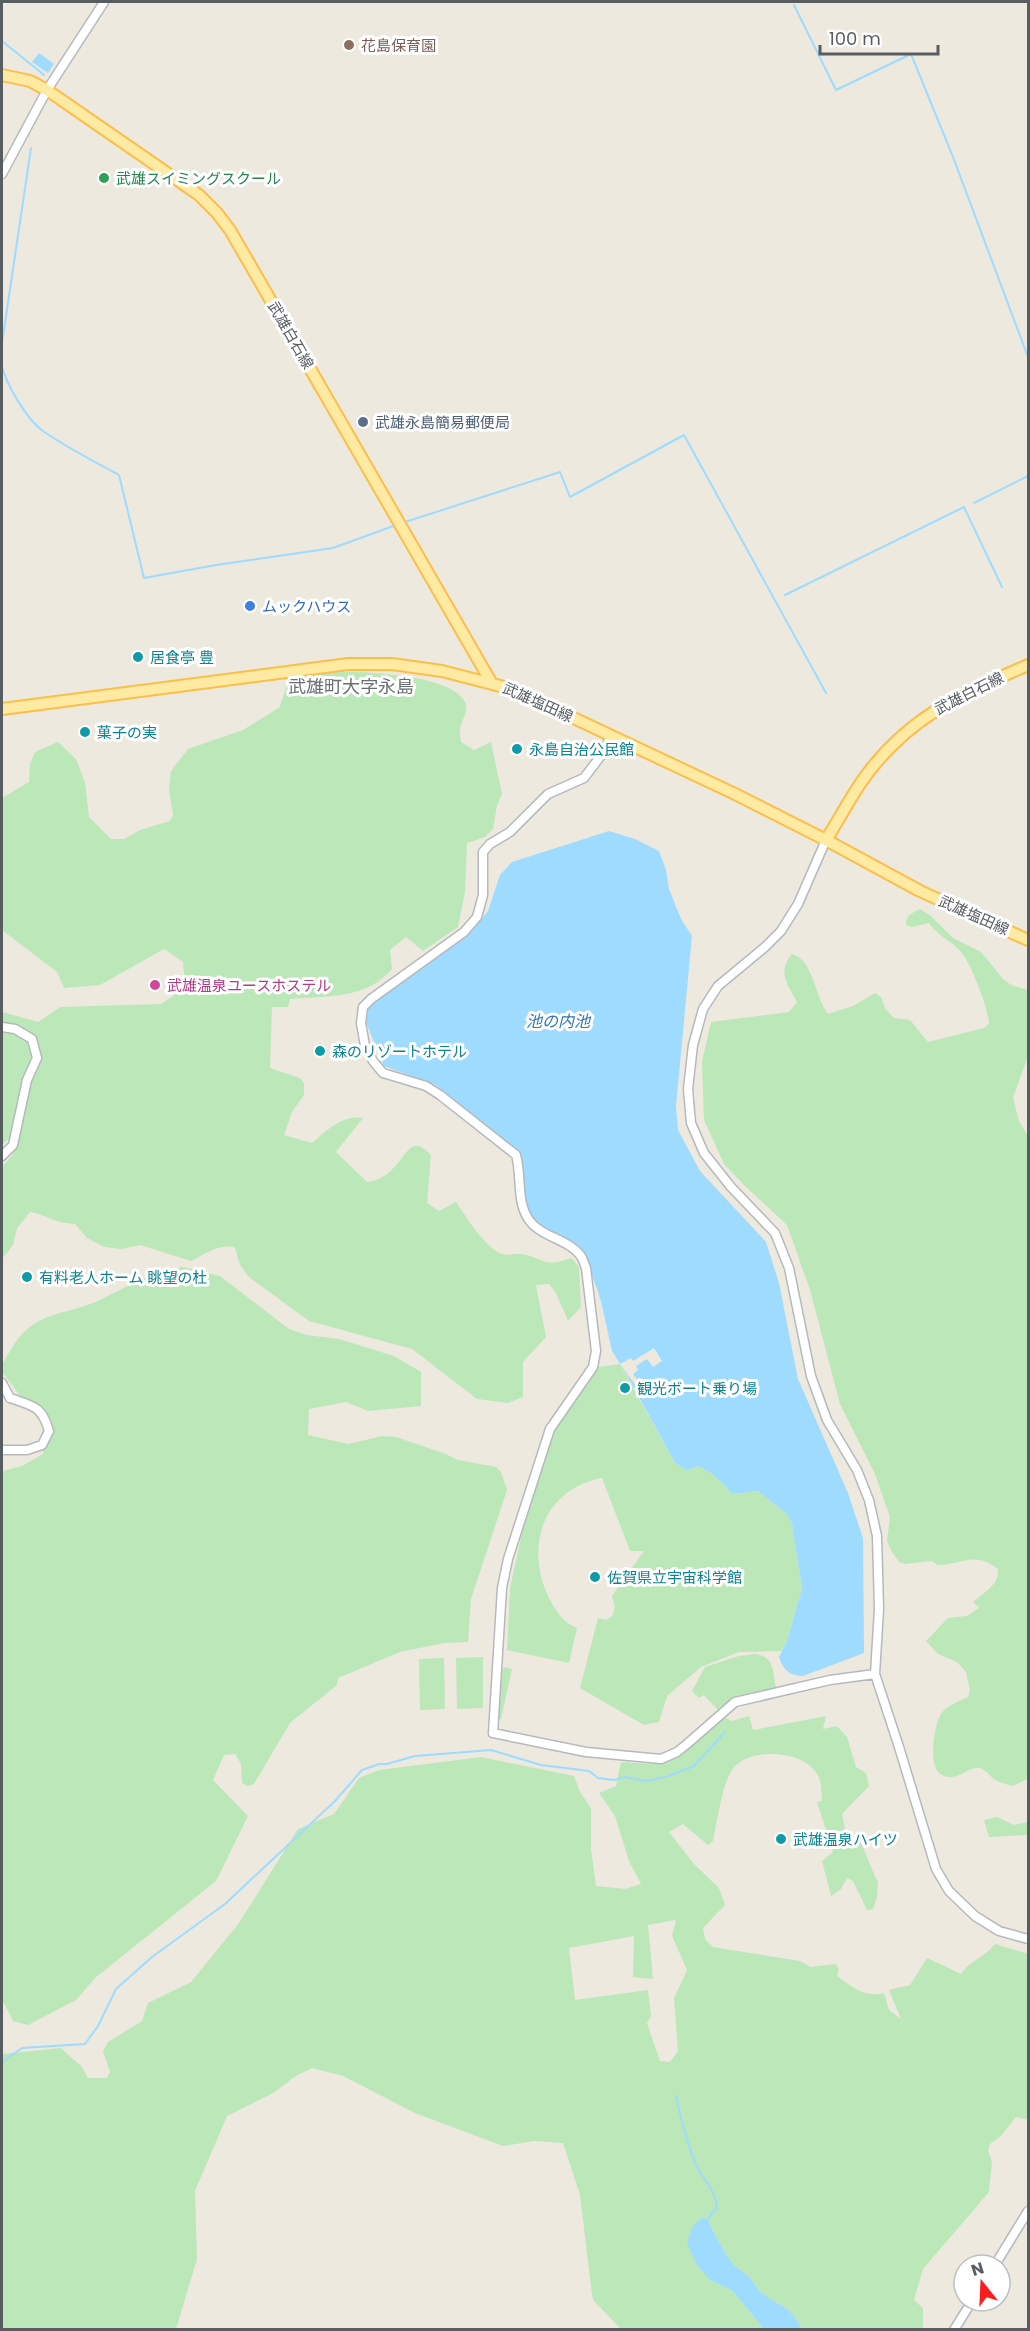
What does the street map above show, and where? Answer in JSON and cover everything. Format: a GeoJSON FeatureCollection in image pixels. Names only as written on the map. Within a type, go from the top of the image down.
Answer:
{"type":"FeatureCollection","features":[{"type":"Feature","properties":{"kind":"main road","name":"武雄白石線"},"geometry":{"type":"LineString","coordinates":[[2,75],[30,81],[46,90],[199,195],[224,222],[491,682]]}},
{"type":"Feature","properties":{"kind":"main road","name":"武雄塩田線"},"geometry":{"type":"LineString","coordinates":[[2,709],[348,664],[392,664],[441,671],[491,682],[512,689],[662,759],[826,840],[920,891],[1029,939]]}},
{"type":"Feature","properties":{"kind":"main road","name":"武雄白石線"},"geometry":{"type":"LineString","coordinates":[[826,840],[862,781],[894,743],[919,721],[958,696],[1029,665]]}},
{"type":"Feature","properties":{"kind":"street"},"geometry":{"type":"LineString","coordinates":[[2,174],[46,90],[104,2]]}},
{"type":"Feature","properties":{"kind":"street"},"geometry":{"type":"LineString","coordinates":[[611,736],[603,753],[584,778],[548,794],[510,832],[490,844],[483,852],[483,895],[477,916],[464,932],[371,999],[363,1007],[361,1023],[365,1046],[372,1061],[383,1073],[426,1086],[516,1155],[520,1194],[528,1218],[534,1226],[581,1255],[586,1268],[596,1351],[593,1367],[550,1429],[508,1559],[502,1588],[493,1733],[586,1752],[661,1759],[677,1752],[735,1702],[830,1680],[875,1674]]}},
{"type":"Feature","properties":{"kind":"street"},"geometry":{"type":"LineString","coordinates":[[826,840],[798,904],[781,931],[718,986],[703,1009],[693,1045],[688,1089],[691,1122],[704,1153],[731,1187],[775,1233],[789,1268],[815,1387],[827,1420],[857,1470],[869,1500],[877,1536],[879,1599],[875,1674],[936,1869],[949,1891],[975,1916],[999,1931],[1029,1939]]}},
{"type":"Feature","properties":{"kind":"street"},"geometry":{"type":"LineString","coordinates":[[2,1028],[15,1029],[32,1039],[37,1058],[27,1080],[13,1145],[2,1156]]}},
{"type":"Feature","properties":{"kind":"street"},"geometry":{"type":"LineString","coordinates":[[2,1383],[10,1398],[34,1407],[44,1414],[49,1431],[42,1445],[27,1450],[2,1450]]}},
{"type":"Feature","properties":{"kind":"street"},"geometry":{"type":"LineString","coordinates":[[1003,2253],[1029,2211]]}},
{"type":"Feature","properties":{"kind":"street"},"geometry":{"type":"LineString","coordinates":[[954,2330],[965,2313]]}},
{"type":"Feature","properties":{"kind":"green space"},"geometry":{"type":"Polygon","coordinates":[[[324,671],[378,673],[422,679],[456,692],[466,706],[460,731],[461,742],[474,750],[491,742],[502,794],[497,805],[493,829],[485,837],[467,843],[465,892],[458,927],[423,951],[406,937],[390,950],[392,969],[371,986],[345,994],[290,999],[288,1007],[272,1007],[270,1068],[300,1078],[304,1083],[304,1095],[292,1112],[284,1135],[312,1143],[341,1121],[355,1117],[363,1118],[336,1152],[367,1182],[385,1176],[410,1148],[420,1146],[431,1155],[427,1203],[439,1211],[456,1202],[484,1240],[497,1252],[508,1255],[522,1254],[545,1262],[572,1258],[579,1268],[581,1307],[568,1321],[556,1293],[549,1284],[536,1285],[546,1337],[523,1362],[523,1397],[508,1403],[477,1399],[412,1349],[309,1321],[249,1277],[240,1265],[235,1248],[218,1248],[191,1261],[140,1245],[122,1249],[104,1247],[87,1238],[75,1224],[30,1212],[17,1228],[13,1245],[2,1259],[2,1167],[13,1154],[12,1136],[2,1145],[2,1009],[3,1012],[38,1022],[60,1007],[161,1004],[185,988],[183,962],[164,949],[100,985],[64,988],[57,972],[2,930],[2,798],[29,782],[30,764],[35,752],[58,742],[76,759],[85,783],[89,817],[111,839],[124,839],[140,830],[170,821],[173,815],[169,790],[171,771],[188,749],[243,730],[280,707],[286,688],[293,679],[324,671]]]}},
{"type":"Feature","properties":{"kind":"green space"},"geometry":{"type":"Polygon","coordinates":[[[920,909],[931,916],[953,938],[981,952],[1003,979],[1011,985],[1028,990],[1028,1056],[1013,1098],[1019,1121],[1028,1136],[1028,1779],[1012,1786],[995,1780],[979,1768],[947,1777],[937,1771],[933,1756],[938,1719],[949,1706],[968,1697],[970,1690],[966,1672],[957,1662],[938,1654],[926,1641],[948,1618],[967,1616],[979,1608],[973,1602],[994,1584],[998,1569],[990,1563],[975,1559],[937,1565],[932,1561],[905,1564],[899,1562],[892,1552],[887,1541],[890,1517],[875,1474],[840,1404],[810,1290],[787,1225],[724,1164],[704,1120],[702,1062],[711,1022],[789,1012],[797,1002],[787,984],[784,972],[787,960],[792,954],[805,963],[828,1014],[853,1006],[875,993],[881,997],[885,1008],[894,1018],[910,1020],[928,1042],[984,1028],[989,1024],[980,989],[968,962],[960,951],[929,923],[912,927],[906,925],[908,917],[920,909]]]}},
{"type":"Feature","properties":{"kind":"green space"},"geometry":{"type":"Polygon","coordinates":[[[183,1267],[220,1276],[289,1329],[307,1335],[339,1339],[394,1356],[421,1372],[421,1406],[368,1411],[346,1402],[309,1409],[308,1435],[349,1444],[382,1436],[396,1437],[458,1460],[496,1467],[501,1472],[507,1490],[471,1599],[468,1642],[444,1643],[400,1652],[338,1678],[337,1685],[290,1723],[254,1784],[248,1786],[242,1783],[241,1764],[235,1754],[224,1755],[213,1780],[248,1816],[216,1881],[95,1978],[76,2000],[28,2025],[13,2021],[2,2002],[2,1471],[22,1466],[43,1454],[44,1433],[40,1422],[2,1372],[2,1366],[19,1337],[39,1321],[100,1300],[150,1276],[183,1267]]]}},
{"type":"Feature","properties":{"kind":"green space"},"geometry":{"type":"Polygon","coordinates":[[[620,1364],[675,1463],[686,1470],[699,1466],[717,1478],[732,1494],[758,1491],[787,1514],[792,1524],[802,1588],[787,1641],[781,1651],[739,1652],[701,1667],[667,1696],[659,1722],[644,1725],[580,1688],[598,1618],[606,1620],[613,1615],[615,1606],[612,1596],[644,1551],[630,1551],[602,1478],[582,1484],[565,1494],[553,1507],[544,1523],[539,1541],[538,1559],[549,1598],[564,1620],[577,1628],[569,1663],[507,1650],[510,1588],[532,1487],[552,1431],[597,1367],[620,1364]]]}},
{"type":"Feature","properties":{"kind":"green space"},"geometry":{"type":"Polygon","coordinates":[[[755,1654],[766,1658],[772,1665],[776,1687],[739,1696],[718,1710],[704,1695],[699,1698],[692,1691],[705,1667],[739,1656],[755,1654]]]}},
{"type":"Feature","properties":{"kind":"green space"},"geometry":{"type":"Polygon","coordinates":[[[483,1657],[483,1708],[457,1709],[456,1658],[483,1657]]]}},
{"type":"Feature","properties":{"kind":"green space"},"geometry":{"type":"Polygon","coordinates":[[[444,1658],[445,1709],[420,1710],[419,1659],[444,1658]]]}},
{"type":"Feature","properties":{"kind":"green space"},"geometry":{"type":"Polygon","coordinates":[[[506,1667],[512,1669],[501,1719],[498,1719],[501,1670],[506,1667]]]}},
{"type":"Feature","properties":{"kind":"green space"},"geometry":{"type":"Polygon","coordinates":[[[749,1716],[753,1730],[826,1716],[823,1729],[837,1726],[847,1737],[856,1767],[866,1773],[869,1786],[842,1814],[846,1833],[861,1843],[878,1883],[877,1897],[873,1909],[867,1910],[853,1881],[847,1878],[841,1889],[831,1896],[822,1861],[833,1852],[817,1802],[822,1801],[820,1780],[810,1766],[800,1760],[775,1754],[750,1757],[739,1763],[728,1777],[713,1841],[708,1845],[683,1824],[669,1832],[694,1864],[719,1888],[725,1905],[703,1928],[705,1939],[713,1947],[800,1961],[811,1967],[836,1964],[839,1970],[837,1976],[854,1988],[870,1994],[884,1993],[889,2010],[901,2019],[889,1990],[910,1985],[927,1958],[961,1974],[995,1944],[1028,1954],[1028,2120],[1016,2117],[1001,2136],[990,2144],[988,2150],[992,2162],[989,2192],[923,2269],[914,2300],[923,2308],[923,2329],[802,2329],[789,2311],[762,2293],[746,2274],[733,2264],[708,2219],[710,2280],[733,2291],[764,2329],[621,2329],[594,2301],[592,2295],[580,2195],[563,2143],[535,2141],[503,2146],[415,2113],[343,2076],[312,2068],[294,2077],[275,2092],[227,2116],[195,2191],[197,2259],[176,2329],[2,2329],[2,2054],[61,2048],[82,2067],[88,2078],[107,2078],[110,2072],[103,2051],[108,2042],[142,2021],[148,2003],[191,1982],[239,1923],[298,1829],[334,1814],[359,1778],[379,1770],[481,1757],[574,1776],[580,1792],[591,1808],[591,1849],[596,1886],[625,1889],[641,1884],[629,1861],[615,1816],[599,1793],[616,1786],[621,1762],[650,1764],[679,1757],[724,1717],[731,1721],[749,1716]],[[676,1920],[648,1925],[653,1979],[633,1977],[634,1936],[569,1948],[575,2000],[648,1990],[651,2016],[647,2023],[660,2061],[670,2062],[678,2051],[674,1998],[687,1970],[672,1936],[676,1920]]]}},
{"type":"Feature","properties":{"kind":"green space"},"geometry":{"type":"Polygon","coordinates":[[[997,1817],[1014,1825],[1028,1822],[1028,1835],[989,1837],[984,1820],[997,1817]]]}},
{"type":"Feature","properties":{"kind":"water"},"geometry":{"type":"Polygon","coordinates":[[[39,53],[54,64],[48,73],[32,62],[39,53]]]}},
{"type":"Feature","properties":{"kind":"water","name":"池の内池"},"geometry":{"type":"Polygon","coordinates":[[[609,831],[635,839],[659,851],[666,870],[669,889],[681,919],[692,936],[676,1106],[678,1130],[700,1171],[766,1242],[779,1283],[798,1379],[848,1493],[863,1538],[864,1653],[803,1676],[794,1675],[788,1671],[779,1657],[787,1641],[802,1588],[792,1524],[787,1514],[758,1491],[732,1494],[717,1478],[699,1466],[686,1470],[675,1463],[612,1351],[601,1301],[587,1260],[571,1243],[535,1223],[530,1214],[519,1153],[436,1085],[384,1066],[365,1020],[369,1007],[376,1000],[476,926],[488,911],[500,875],[512,862],[609,831]]]}},
{"type":"Feature","properties":{"kind":"water"},"geometry":{"type":"Polygon","coordinates":[[[702,2218],[708,2219],[733,2264],[749,2277],[762,2293],[789,2311],[802,2329],[764,2329],[733,2291],[710,2280],[697,2265],[687,2243],[693,2226],[702,2218]]]}},
{"type":"Feature","properties":{"kind":"pier"},"geometry":{"type":"Polygon","coordinates":[[[654,1348],[662,1361],[653,1367],[647,1359],[636,1366],[638,1370],[633,1374],[646,1391],[642,1394],[620,1364],[631,1358],[633,1361],[654,1348]]]}},
{"type":"Feature","properties":{"kind":"waterway"},"geometry":{"type":"LineString","coordinates":[[794,5],[836,90],[911,54],[953,157],[1028,357]]}},
{"type":"Feature","properties":{"kind":"waterway"},"geometry":{"type":"LineString","coordinates":[[2,41],[44,75]]}},
{"type":"Feature","properties":{"kind":"waterway"},"geometry":{"type":"LineString","coordinates":[[2,343],[31,148]]}},
{"type":"Feature","properties":{"kind":"waterway"},"geometry":{"type":"LineString","coordinates":[[2,366],[18,401],[37,426],[61,443],[119,475],[144,578],[333,548],[396,525]]}},
{"type":"Feature","properties":{"kind":"waterway"},"geometry":{"type":"LineString","coordinates":[[402,523],[560,472],[570,497],[684,435],[826,693]]}},
{"type":"Feature","properties":{"kind":"waterway"},"geometry":{"type":"LineString","coordinates":[[974,503],[1028,476]]}},
{"type":"Feature","properties":{"kind":"waterway"},"geometry":{"type":"LineString","coordinates":[[785,595],[964,507],[1002,587]]}},
{"type":"Feature","properties":{"kind":"waterway"},"geometry":{"type":"LineString","coordinates":[[2,2062],[22,2048],[85,2044],[98,2026],[116,1989],[152,1957],[225,1904],[335,1801],[362,1770],[415,1756],[491,1750],[541,1765],[589,1771],[598,1778],[614,1780],[625,1777],[646,1781],[666,1777],[694,1766],[725,1732]]}},
{"type":"Feature","properties":{"kind":"waterway"},"geometry":{"type":"LineString","coordinates":[[676,2096],[693,2158],[716,2202],[717,2208],[708,2219]]}},
{"type":"Feature","properties":{"kind":"place","name":"花島保育園"},"geometry":{"type":"Point","coordinates":[349,45]}},
{"type":"Feature","properties":{"kind":"place","name":"武雄スイミングスクール"},"geometry":{"type":"Point","coordinates":[104,178]}},
{"type":"Feature","properties":{"kind":"place","name":"武雄永島簡易郵便局"},"geometry":{"type":"Point","coordinates":[363,422]}},
{"type":"Feature","properties":{"kind":"place","name":"ムックハウス"},"geometry":{"type":"Point","coordinates":[250,606]}},
{"type":"Feature","properties":{"kind":"place","name":"居食亭 豊"},"geometry":{"type":"Point","coordinates":[138,657]}},
{"type":"Feature","properties":{"kind":"place","name":"菓子の実"},"geometry":{"type":"Point","coordinates":[85,732]}},
{"type":"Feature","properties":{"kind":"place","name":"永島自治公民館"},"geometry":{"type":"Point","coordinates":[517,749]}},
{"type":"Feature","properties":{"kind":"place","name":"武雄温泉ユースホステル"},"geometry":{"type":"Point","coordinates":[155,985]}},
{"type":"Feature","properties":{"kind":"place","name":"森のリゾートホテル"},"geometry":{"type":"Point","coordinates":[320,1051]}},
{"type":"Feature","properties":{"kind":"place","name":"有料老人ホーム 眺望の杜"},"geometry":{"type":"Point","coordinates":[27,1277]}},
{"type":"Feature","properties":{"kind":"place","name":"観光ボート乗り場"},"geometry":{"type":"Point","coordinates":[625,1388]}},
{"type":"Feature","properties":{"kind":"place","name":"佐賀県立宇宙科学館"},"geometry":{"type":"Point","coordinates":[595,1577]}},
{"type":"Feature","properties":{"kind":"place","name":"武雄温泉ハイツ"},"geometry":{"type":"Point","coordinates":[781,1839]}},
{"type":"Feature","properties":{"kind":"district","name":"武雄町大字永島"},"geometry":{"type":"Point","coordinates":[351,686]}}]}
